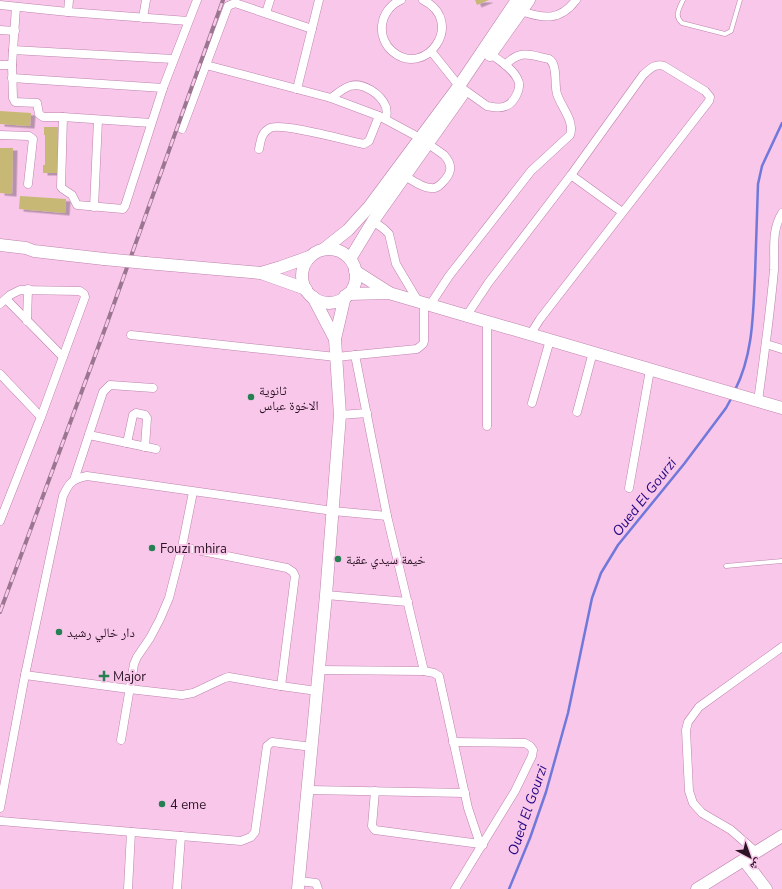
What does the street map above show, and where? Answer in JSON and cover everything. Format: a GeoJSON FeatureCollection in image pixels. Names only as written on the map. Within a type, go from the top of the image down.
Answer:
{"type":"FeatureCollection","features":[{"type":"Feature","properties":{"kind":"main road"},"geometry":{"type":"LineString","coordinates":[[260,272],[290,264],[309,257],[324,249],[341,237],[363,216],[424,140],[519,6],[529,0]]}},
{"type":"Feature","properties":{"kind":"main road"},"geometry":{"type":"LineString","coordinates":[[350,259],[373,221],[405,176],[424,140]]}},
{"type":"Feature","properties":{"kind":"main road"},"geometry":{"type":"LineString","coordinates":[[0,245],[26,248],[34,252]]}},
{"type":"Feature","properties":{"kind":"main road"},"geometry":{"type":"LineString","coordinates":[[0,253],[22,255],[34,252],[260,272],[326,302],[340,300],[347,295],[353,287],[355,271],[350,259],[342,252],[334,249],[324,249]]}},
{"type":"Feature","properties":{"kind":"main road"},"geometry":{"type":"LineString","coordinates":[[309,257],[303,267],[302,278],[335,339]]}},
{"type":"Feature","properties":{"kind":"main road"},"geometry":{"type":"LineString","coordinates":[[355,271],[389,293],[782,408]]}},
{"type":"Feature","properties":{"kind":"main road"},"geometry":{"type":"LineString","coordinates":[[347,295],[389,293]]}},
{"type":"Feature","properties":{"kind":"main road"},"geometry":{"type":"LineString","coordinates":[[299,885],[309,790],[340,415],[335,339],[347,295]]}},
{"type":"Feature","properties":{"kind":"main road"},"geometry":{"type":"LineString","coordinates":[[697,889],[782,836]]}},
{"type":"Feature","properties":{"kind":"main road"},"geometry":{"type":"LineString","coordinates":[[744,860],[766,889]]}},
{"type":"Feature","properties":{"kind":"street"},"geometry":{"type":"LineString","coordinates":[[68,12],[69,0]]}},
{"type":"Feature","properties":{"kind":"street"},"geometry":{"type":"LineString","coordinates":[[143,18],[146,0]]}},
{"type":"Feature","properties":{"kind":"street"},"geometry":{"type":"LineString","coordinates":[[63,117],[61,187],[72,195],[77,205],[123,209],[173,59],[197,0]]}},
{"type":"Feature","properties":{"kind":"street"},"geometry":{"type":"LineString","coordinates":[[266,13],[270,0]]}},
{"type":"Feature","properties":{"kind":"street"},"geometry":{"type":"LineString","coordinates":[[297,89],[319,0]]}},
{"type":"Feature","properties":{"kind":"street"},"geometry":{"type":"LineString","coordinates":[[401,0],[388,9],[383,21],[382,33],[387,45],[396,54],[408,58],[420,57],[431,51],[436,47],[442,36],[442,23],[437,11],[433,6],[423,0]]}},
{"type":"Feature","properties":{"kind":"street"},"geometry":{"type":"LineString","coordinates":[[519,6],[537,16],[557,16],[562,14],[576,0]]}},
{"type":"Feature","properties":{"kind":"street"},"geometry":{"type":"LineString","coordinates":[[182,129],[228,6],[232,2],[312,29]]}},
{"type":"Feature","properties":{"kind":"street"},"geometry":{"type":"LineString","coordinates":[[0,5],[22,5],[68,12],[188,22]]}},
{"type":"Feature","properties":{"kind":"street"},"geometry":{"type":"LineString","coordinates":[[22,5],[15,30],[13,50],[12,78],[13,98],[15,102],[37,103],[39,114],[43,117],[151,123]]}},
{"type":"Feature","properties":{"kind":"street"},"geometry":{"type":"LineString","coordinates":[[0,30],[15,30]]}},
{"type":"Feature","properties":{"kind":"street"},"geometry":{"type":"LineString","coordinates":[[13,50],[173,59]]}},
{"type":"Feature","properties":{"kind":"street"},"geometry":{"type":"LineString","coordinates":[[431,51],[462,88],[487,106],[501,107],[509,105],[518,92],[520,87],[519,81],[505,65],[487,52]]}},
{"type":"Feature","properties":{"kind":"street"},"geometry":{"type":"LineString","coordinates":[[424,303],[449,276],[531,171],[570,135],[572,130],[570,121],[557,95],[554,64],[552,61],[549,59],[521,54],[511,58],[505,65]]}},
{"type":"Feature","properties":{"kind":"street"},"geometry":{"type":"LineString","coordinates":[[0,65],[12,65]]}},
{"type":"Feature","properties":{"kind":"street"},"geometry":{"type":"LineString","coordinates":[[206,65],[331,98],[383,118],[424,140],[448,159],[451,169],[449,177],[439,187],[426,187],[405,176]]}},
{"type":"Feature","properties":{"kind":"street"},"geometry":{"type":"LineString","coordinates":[[467,315],[489,282],[571,175],[643,75],[654,66],[664,66],[705,91],[710,97],[709,101],[622,212],[530,334]]}},
{"type":"Feature","properties":{"kind":"street"},"geometry":{"type":"LineString","coordinates":[[12,78],[163,88]]}},
{"type":"Feature","properties":{"kind":"street"},"geometry":{"type":"LineString","coordinates":[[259,149],[262,134],[269,128],[275,126],[304,130],[364,144],[369,141],[387,111],[383,101],[372,91],[366,88],[351,86],[331,98]]}},
{"type":"Feature","properties":{"kind":"street"},"geometry":{"type":"LineString","coordinates":[[94,207],[98,120]]}},
{"type":"Feature","properties":{"kind":"street"},"geometry":{"type":"LineString","coordinates":[[0,135],[28,136],[33,139],[28,184]]}},
{"type":"Feature","properties":{"kind":"street"},"geometry":{"type":"LineString","coordinates":[[571,175],[622,212]]}},
{"type":"Feature","properties":{"kind":"street"},"geometry":{"type":"LineString","coordinates":[[758,401],[774,268],[774,236],[782,213]]}},
{"type":"Feature","properties":{"kind":"street"},"geometry":{"type":"LineString","coordinates":[[131,335],[336,357],[417,349],[421,347],[424,341],[424,303],[396,264],[388,234],[373,221]]}},
{"type":"Feature","properties":{"kind":"street"},"geometry":{"type":"LineString","coordinates":[[774,268],[782,272]]}},
{"type":"Feature","properties":{"kind":"street"},"geometry":{"type":"LineString","coordinates":[[27,322],[28,289]]}},
{"type":"Feature","properties":{"kind":"street"},"geometry":{"type":"LineString","coordinates":[[0,521],[41,417],[63,358],[85,297],[80,291],[28,289],[15,291],[3,302],[27,322],[63,358]]}},
{"type":"Feature","properties":{"kind":"street"},"geometry":{"type":"LineString","coordinates":[[487,321],[487,426]]}},
{"type":"Feature","properties":{"kind":"street"},"geometry":{"type":"LineString","coordinates":[[532,403],[550,340]]}},
{"type":"Feature","properties":{"kind":"street"},"geometry":{"type":"LineString","coordinates":[[766,344],[782,349]]}},
{"type":"Feature","properties":{"kind":"street"},"geometry":{"type":"LineString","coordinates":[[577,412],[593,352]]}},
{"type":"Feature","properties":{"kind":"street"},"geometry":{"type":"LineString","coordinates":[[355,355],[387,516],[424,671]]}},
{"type":"Feature","properties":{"kind":"street"},"geometry":{"type":"LineString","coordinates":[[629,488],[650,370]]}},
{"type":"Feature","properties":{"kind":"street"},"geometry":{"type":"LineString","coordinates":[[0,374],[41,417]]}},
{"type":"Feature","properties":{"kind":"street"},"geometry":{"type":"LineString","coordinates":[[74,480],[103,392],[110,384],[153,388]]}},
{"type":"Feature","properties":{"kind":"street"},"geometry":{"type":"LineString","coordinates":[[127,443],[133,415],[136,413],[145,415],[147,418],[145,447]]}},
{"type":"Feature","properties":{"kind":"street"},"geometry":{"type":"LineString","coordinates":[[340,415],[367,413]]}},
{"type":"Feature","properties":{"kind":"street"},"geometry":{"type":"LineString","coordinates":[[89,436],[156,449]]}},
{"type":"Feature","properties":{"kind":"street"},"geometry":{"type":"LineString","coordinates":[[0,808],[25,675],[63,496],[68,486],[74,480],[87,476],[333,511],[387,516]]}},
{"type":"Feature","properties":{"kind":"street"},"geometry":{"type":"LineString","coordinates":[[122,740],[134,664],[150,638],[169,598],[182,547],[193,492]]}},
{"type":"Feature","properties":{"kind":"street"},"geometry":{"type":"LineString","coordinates":[[182,547],[287,568],[293,572],[295,576],[281,686]]}},
{"type":"Feature","properties":{"kind":"street"},"geometry":{"type":"LineString","coordinates":[[326,595],[408,602]]}},
{"type":"Feature","properties":{"kind":"street"},"geometry":{"type":"LineString","coordinates":[[756,852],[731,830],[702,813],[693,803],[689,791],[686,730],[688,722],[699,707],[782,647]]}},
{"type":"Feature","properties":{"kind":"street"},"geometry":{"type":"LineString","coordinates":[[319,670],[424,671],[434,673],[440,679],[465,793],[482,844]]}},
{"type":"Feature","properties":{"kind":"street"},"geometry":{"type":"LineString","coordinates":[[25,675],[182,695],[193,693],[229,677],[317,691]]}},
{"type":"Feature","properties":{"kind":"street"},"geometry":{"type":"LineString","coordinates":[[0,821],[241,841],[251,837],[255,832],[266,753],[269,744],[272,742],[312,748]]}},
{"type":"Feature","properties":{"kind":"street"},"geometry":{"type":"LineString","coordinates":[[453,742],[525,743],[533,750],[532,756],[515,791],[455,889]]}},
{"type":"Feature","properties":{"kind":"street"},"geometry":{"type":"LineString","coordinates":[[309,790],[465,793]]}},
{"type":"Feature","properties":{"kind":"street"},"geometry":{"type":"LineString","coordinates":[[375,791],[372,826],[375,830],[482,844]]}},
{"type":"Feature","properties":{"kind":"street"},"geometry":{"type":"LineString","coordinates":[[128,889],[131,832]]}},
{"type":"Feature","properties":{"kind":"street"},"geometry":{"type":"LineString","coordinates":[[177,889],[181,836]]}},
{"type":"Feature","properties":{"kind":"street"},"geometry":{"type":"LineString","coordinates":[[299,885],[316,883],[318,889]]}},
{"type":"Feature","properties":{"kind":"lane"},"geometry":{"type":"LineString","coordinates":[[683,0],[677,15],[678,19],[682,23],[725,34],[731,31],[740,0]]}},
{"type":"Feature","properties":{"kind":"lane"},"geometry":{"type":"LineString","coordinates":[[726,566],[782,562]]}},
{"type":"Feature","properties":{"kind":"building"},"geometry":{"type":"Polygon","coordinates":[[[475,0],[489,0],[477,5],[475,0]]]}},
{"type":"Feature","properties":{"kind":"building"},"geometry":{"type":"Polygon","coordinates":[[[0,111],[31,113],[30,126],[0,124],[0,111]]]}},
{"type":"Feature","properties":{"kind":"building"},"geometry":{"type":"Polygon","coordinates":[[[44,127],[58,127],[57,173],[43,173],[43,165],[45,165],[44,127]]]}},
{"type":"Feature","properties":{"kind":"building"},"geometry":{"type":"Polygon","coordinates":[[[0,148],[13,148],[12,194],[0,193],[0,148]]]}},
{"type":"Feature","properties":{"kind":"building"},"geometry":{"type":"Polygon","coordinates":[[[20,196],[66,199],[65,213],[19,209],[20,196]]]}},
{"type":"Feature","properties":{"kind":"waterway","name":"Oued El Gourzi"},"geometry":{"type":"LineString","coordinates":[[735,390],[741,377],[749,349],[751,334],[754,305],[758,184],[762,166],[782,123]]}},
{"type":"Feature","properties":{"kind":"waterway","name":"Oued El Gourzi"},"geometry":{"type":"LineString","coordinates":[[509,889],[530,838],[546,792],[568,713],[592,598],[601,573],[618,545],[684,464],[726,408],[732,397]]}},
{"type":"Feature","properties":{"kind":"railway"},"geometry":{"type":"LineString","coordinates":[[0,612],[106,326],[223,0]]}},
{"type":"Feature","properties":{"kind":"place","name":"ثانوية الاخوة عباس"},"geometry":{"type":"Point","coordinates":[251,397]}},
{"type":"Feature","properties":{"kind":"place","name":"Fouzi mhira"},"geometry":{"type":"Point","coordinates":[152,548]}},
{"type":"Feature","properties":{"kind":"place","name":"خيمة سيدي عقبة"},"geometry":{"type":"Point","coordinates":[338,559]}},
{"type":"Feature","properties":{"kind":"place","name":"دار خالي رشيد"},"geometry":{"type":"Point","coordinates":[59,632]}},
{"type":"Feature","properties":{"kind":"place","name":"Major"},"geometry":{"type":"Point","coordinates":[104,676]}},
{"type":"Feature","properties":{"kind":"place","name":"4 eme"},"geometry":{"type":"Point","coordinates":[162,804]}}]}
